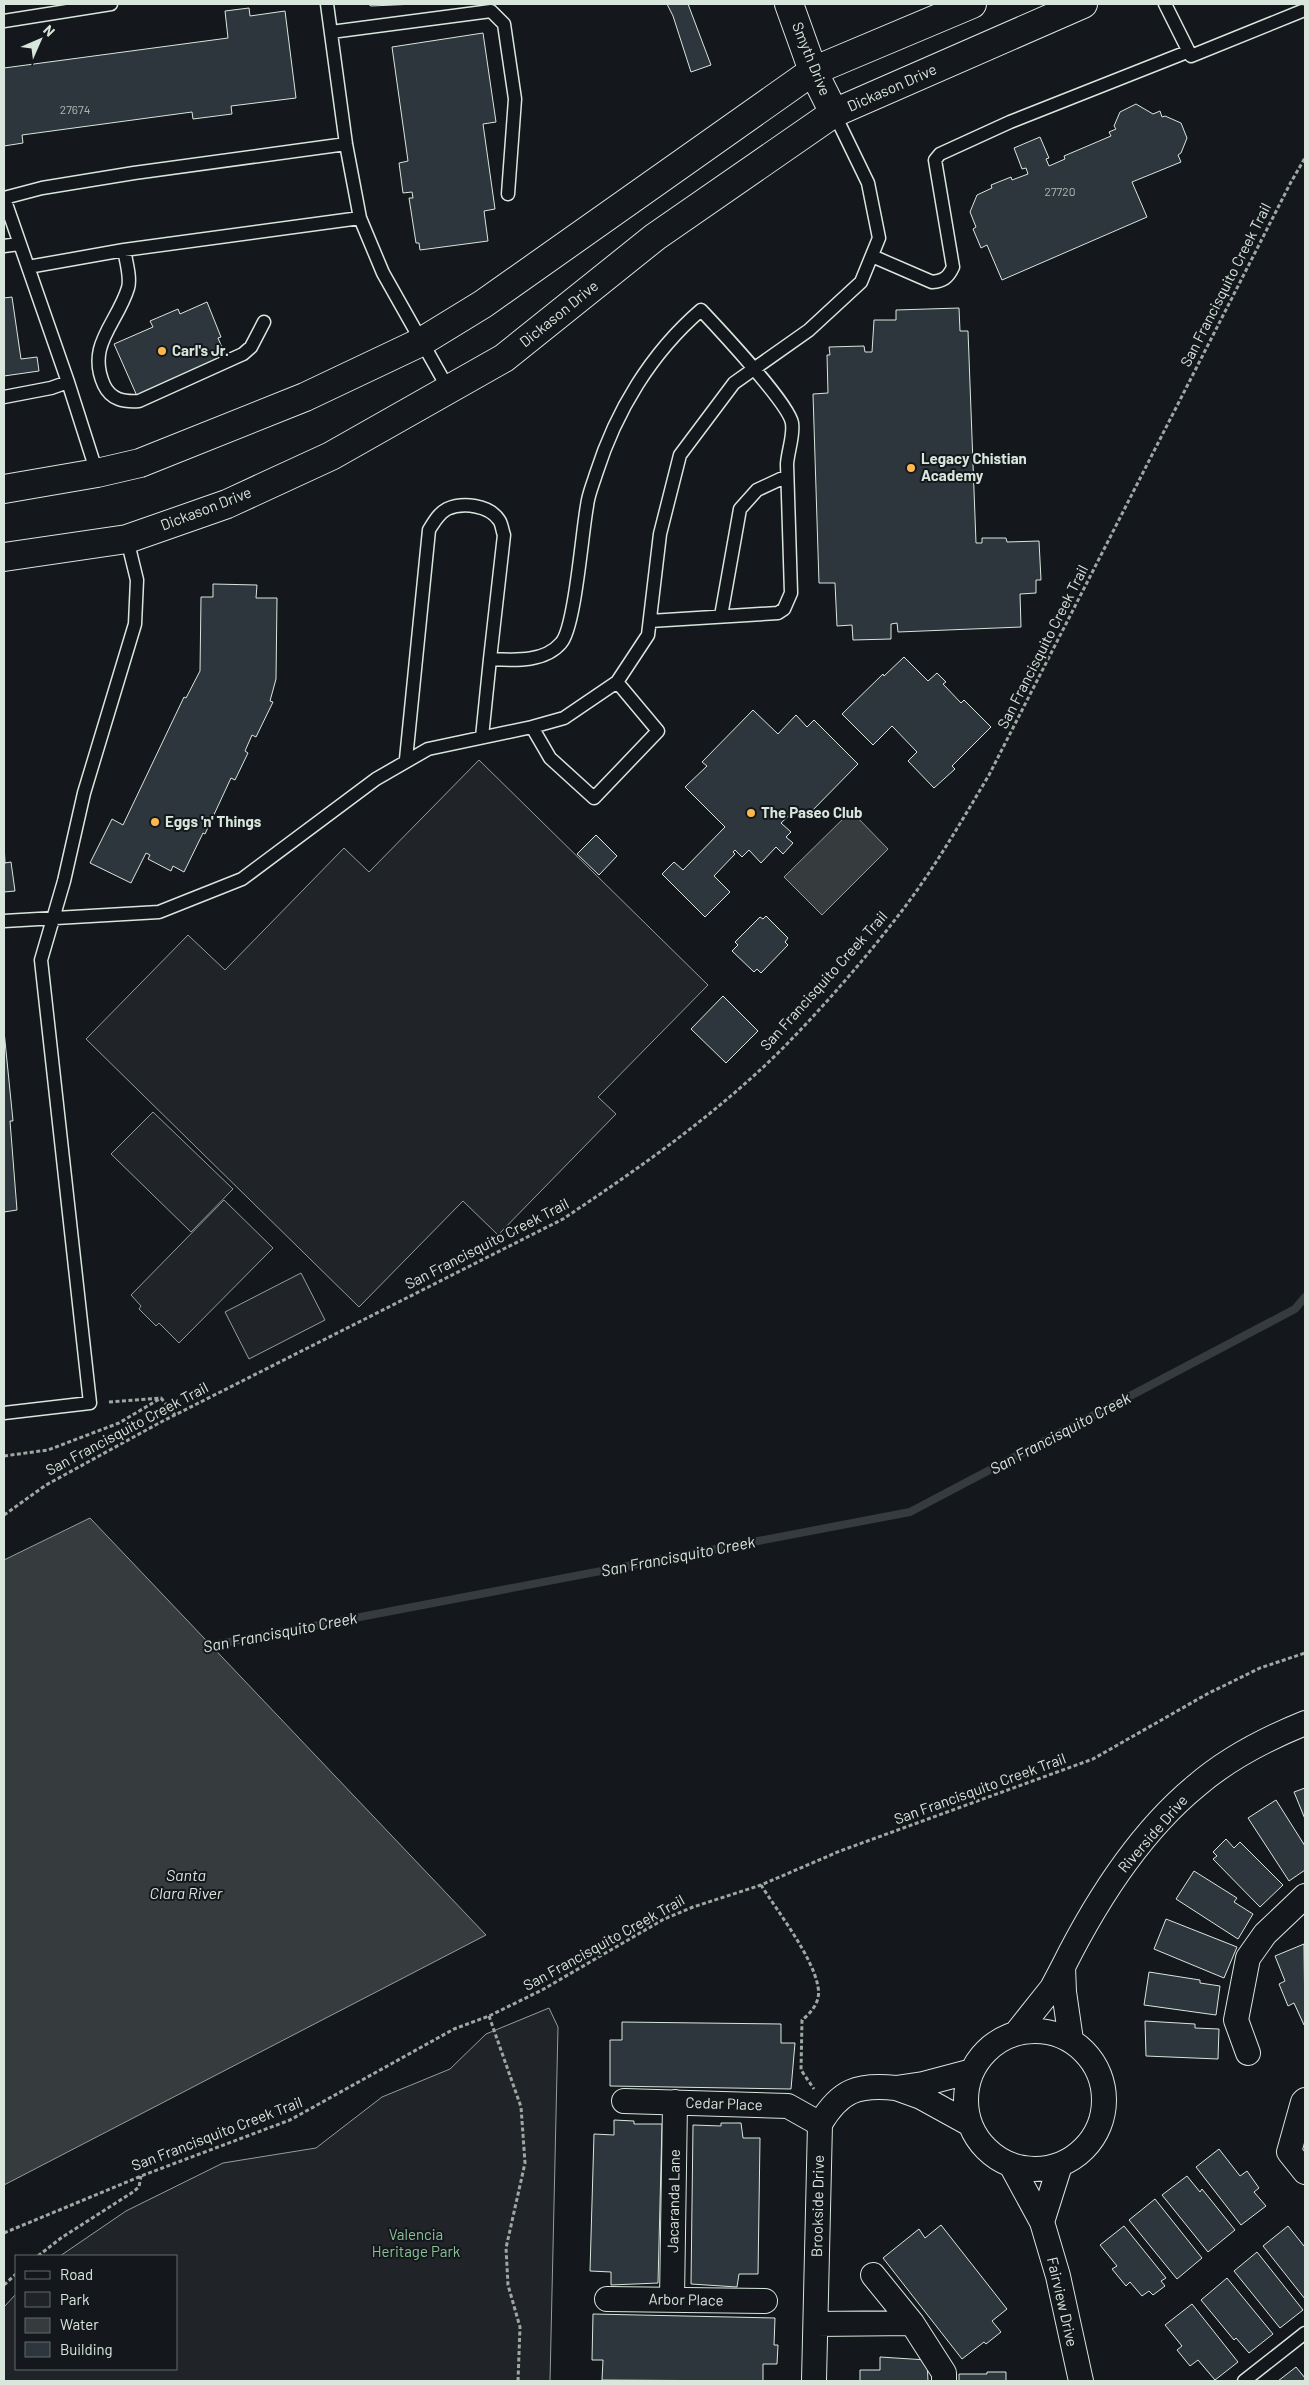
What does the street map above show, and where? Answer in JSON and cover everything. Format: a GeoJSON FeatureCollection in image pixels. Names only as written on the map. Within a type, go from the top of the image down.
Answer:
{"type":"FeatureCollection","features":[{"type":"Feature","properties":{"kind":"street","name":"Smyth Drive"},"geometry":{"type":"LineString","coordinates":[[789,4],[814,71],[834,113]]}},
{"type":"Feature","properties":{"kind":"street"},"geometry":{"type":"LineString","coordinates":[[4,489],[97,473],[140,463],[305,397],[421,342],[484,304],[814,71],[972,4]]}},
{"type":"Feature","properties":{"kind":"street","name":"Dickason Drive"},"geometry":{"type":"LineString","coordinates":[[4,557],[127,539],[227,504],[331,456],[504,358],[655,237],[834,113],[1084,4]]}},
{"type":"Feature","properties":{"kind":"street","name":"Riverside Drive"},"geometry":{"type":"LineString","coordinates":[[1017,2032],[1052,1988],[1085,1924],[1115,1878],[1150,1833],[1189,1792],[1233,1761],[1284,1732],[1305,1723]]}},
{"type":"Feature","properties":{"kind":"street"},"geometry":{"type":"LineString","coordinates":[[1248,2053],[1236,2020],[1248,1958],[1265,1934],[1305,1896]]}},
{"type":"Feature","properties":{"kind":"street","name":"Riverside Drive"},"geometry":{"type":"LineString","coordinates":[[1063,1967],[1064,1992],[1071,2040]]}},
{"type":"Feature","properties":{"kind":"street"},"geometry":{"type":"LineString","coordinates":[[1036,2030],[1054,2033],[1071,2040],[1088,2054],[1100,2073],[1105,2095],[1103,2117],[1094,2137],[1080,2154],[1060,2165],[1036,2169],[1011,2166],[994,2156],[979,2142],[970,2124],[966,2097],[972,2071],[982,2053],[998,2040],[1017,2032],[1036,2030]]}},
{"type":"Feature","properties":{"kind":"street"},"geometry":{"type":"LineString","coordinates":[[826,2114],[847,2093],[873,2086],[896,2088],[923,2084],[972,2071]]}},
{"type":"Feature","properties":{"kind":"street"},"geometry":{"type":"LineString","coordinates":[[896,2088],[921,2097],[970,2124]]}},
{"type":"Feature","properties":{"kind":"street","name":"Cedar Place"},"geometry":{"type":"LineString","coordinates":[[624,2100],[788,2106],[826,2114]]}},
{"type":"Feature","properties":{"kind":"street"},"geometry":{"type":"LineString","coordinates":[[1304,2101],[1290,2152],[1305,2172]]}},
{"type":"Feature","properties":{"kind":"street","name":"Jacaranda Lane"},"geometry":{"type":"LineString","coordinates":[[672,2300],[675,2102]]}},
{"type":"Feature","properties":{"kind":"street","name":"Brookside Drive"},"geometry":{"type":"LineString","coordinates":[[814,2381],[826,2114]]}},
{"type":"Feature","properties":{"kind":"street"},"geometry":{"type":"LineString","coordinates":[[1042,2222],[1060,2165]]}},
{"type":"Feature","properties":{"kind":"street","name":"Fairview Drive"},"geometry":{"type":"LineString","coordinates":[[1011,2166],[1042,2222],[1058,2276],[1081,2381]]}},
{"type":"Feature","properties":{"kind":"street"},"geometry":{"type":"LineString","coordinates":[[873,2275],[912,2323],[944,2373],[944,2381]]}},
{"type":"Feature","properties":{"kind":"street","name":"Arbor Place"},"geometry":{"type":"LineString","coordinates":[[606,2299],[765,2301]]}},
{"type":"Feature","properties":{"kind":"street"},"geometry":{"type":"LineString","coordinates":[[816,2324],[912,2323]]}},
{"type":"Feature","properties":{"kind":"lane"},"geometry":{"type":"LineString","coordinates":[[4,21],[111,4]]}},
{"type":"Feature","properties":{"kind":"lane"},"geometry":{"type":"LineString","coordinates":[[327,4],[346,144],[360,218],[372,250],[449,390]]}},
{"type":"Feature","properties":{"kind":"lane"},"geometry":{"type":"LineString","coordinates":[[1165,4],[1187,52],[1191,56],[1195,56],[1302,11]]}},
{"type":"Feature","properties":{"kind":"lane"},"geometry":{"type":"LineString","coordinates":[[331,32],[491,11],[504,24],[515,99],[508,194]]}},
{"type":"Feature","properties":{"kind":"lane"},"geometry":{"type":"LineString","coordinates":[[872,256],[932,282],[942,281],[949,276],[953,267],[935,160],[940,154],[1010,122],[1187,52]]}},
{"type":"Feature","properties":{"kind":"lane"},"geometry":{"type":"LineString","coordinates":[[4,921],[159,912],[242,879],[376,778],[428,748],[532,727],[564,718],[617,682],[648,635],[660,534],[680,455],[734,383],[809,330],[860,282],[879,238],[868,183],[834,113]]}},
{"type":"Feature","properties":{"kind":"lane"},"geometry":{"type":"LineString","coordinates":[[97,473],[68,382],[4,198],[42,188],[134,173],[346,144]]}},
{"type":"Feature","properties":{"kind":"lane"},"geometry":{"type":"LineString","coordinates":[[28,267],[124,250],[360,218]]}},
{"type":"Feature","properties":{"kind":"lane"},"geometry":{"type":"LineString","coordinates":[[4,246],[20,244]]}},
{"type":"Feature","properties":{"kind":"lane"},"geometry":{"type":"LineString","coordinates":[[124,250],[129,286],[99,349],[97,364],[105,388],[116,399],[127,402],[139,401],[243,354],[251,347],[264,322]]}},
{"type":"Feature","properties":{"kind":"lane"},"geometry":{"type":"LineString","coordinates":[[490,659],[521,660],[540,656],[552,651],[562,642],[568,632],[587,504],[605,447],[626,401],[666,344],[701,310],[780,399],[792,421],[793,433],[788,450],[787,476],[790,601],[784,609],[778,612],[650,621]]}},
{"type":"Feature","properties":{"kind":"lane"},"geometry":{"type":"LineString","coordinates":[[4,397],[51,388],[68,382]]}},
{"type":"Feature","properties":{"kind":"lane"},"geometry":{"type":"LineString","coordinates":[[721,616],[740,509],[756,490],[787,476]]}},
{"type":"Feature","properties":{"kind":"lane"},"geometry":{"type":"LineString","coordinates":[[406,760],[429,530],[436,518],[448,509],[470,505],[489,510],[500,520],[504,535],[482,737]]}},
{"type":"Feature","properties":{"kind":"lane"},"geometry":{"type":"LineString","coordinates":[[4,1413],[90,1403],[41,960],[84,793],[136,624],[137,580],[127,539]]}},
{"type":"Feature","properties":{"kind":"lane"},"geometry":{"type":"LineString","coordinates":[[532,727],[550,758],[594,798],[658,731],[617,682]]}},
{"type":"Feature","properties":{"kind":"lane"},"geometry":{"type":"LineString","coordinates":[[1244,2381],[1305,2333]]}},
{"type":"Feature","properties":{"kind":"path","name":"San Francisquito Creek Trail"},"geometry":{"type":"LineString","coordinates":[[4,1515],[46,1484],[174,1415],[563,1219],[623,1179],[713,1112],[784,1047],[901,912],[947,845],[989,776],[1305,158]]}},
{"type":"Feature","properties":{"kind":"path"},"geometry":{"type":"LineString","coordinates":[[161,1398],[174,1415]]}},
{"type":"Feature","properties":{"kind":"path"},"geometry":{"type":"LineString","coordinates":[[90,1403],[161,1398]]}},
{"type":"Feature","properties":{"kind":"path"},"geometry":{"type":"LineString","coordinates":[[4,1456],[48,1450],[119,1423],[161,1398]]}},
{"type":"Feature","properties":{"kind":"path","name":"San Francisquito Creek Trail"},"geometry":{"type":"LineString","coordinates":[[4,2233],[141,2176],[290,2120],[446,2034],[489,2016],[542,1990],[664,1919],[693,1907],[761,1885],[840,1851],[1093,1759],[1207,1694],[1260,1668],[1305,1653]]}},
{"type":"Feature","properties":{"kind":"path"},"geometry":{"type":"LineString","coordinates":[[761,1885],[810,1964],[819,1988],[814,2009],[802,2020],[801,2070],[826,2114]]}},
{"type":"Feature","properties":{"kind":"path"},"geometry":{"type":"LineString","coordinates":[[489,2016],[521,2106],[525,2164],[506,2248],[508,2285],[520,2327],[518,2381]]}},
{"type":"Feature","properties":{"kind":"path"},"geometry":{"type":"LineString","coordinates":[[39,2255],[61,2238],[133,2192],[138,2187],[141,2176]]}},
{"type":"Feature","properties":{"kind":"path"},"geometry":{"type":"LineString","coordinates":[[4,2285],[15,2275]]}},
{"type":"Feature","properties":{"kind":"green space"},"geometry":{"type":"Polygon","coordinates":[[[479,760],[708,985],[598,1097],[616,1114],[498,1235],[463,1201],[359,1307],[86,1039],[188,935],[225,970],[344,848],[369,872],[479,760]]]}},
{"type":"Feature","properties":{"kind":"green space"},"geometry":{"type":"Polygon","coordinates":[[[153,1112],[233,1189],[191,1232],[111,1154],[153,1112]]]}},
{"type":"Feature","properties":{"kind":"green space"},"geometry":{"type":"Polygon","coordinates":[[[224,1200],[273,1248],[179,1343],[159,1323],[156,1326],[139,1309],[141,1306],[131,1295],[224,1200]]]}},
{"type":"Feature","properties":{"kind":"green space"},"geometry":{"type":"Polygon","coordinates":[[[301,1273],[325,1320],[249,1359],[225,1312],[301,1273]]]}},
{"type":"Feature","properties":{"kind":"green space","name":"Valencia Heritage Park"},"geometry":{"type":"Polygon","coordinates":[[[549,2008],[558,2027],[550,2381],[4,2381],[4,2307],[15,2295],[15,2370],[178,2370],[178,2255],[61,2255],[126,2211],[223,2163],[316,2148],[382,2097],[450,2069],[486,2034],[549,2008]]]}},
{"type":"Feature","properties":{"kind":"water"},"geometry":{"type":"Polygon","coordinates":[[[851,811],[888,849],[822,915],[784,877],[851,811]]]}},
{"type":"Feature","properties":{"kind":"water","name":"Santa Clara River"},"geometry":{"type":"Polygon","coordinates":[[[90,1518],[486,1935],[4,2185],[4,1560],[90,1518]]]}},
{"type":"Feature","properties":{"kind":"building"},"geometry":{"type":"Polygon","coordinates":[[[368,4],[416,4],[371,6],[368,4]]]}},
{"type":"Feature","properties":{"kind":"building"},"geometry":{"type":"Polygon","coordinates":[[[667,4],[688,4],[711,65],[691,72],[673,16],[667,4]]]}},
{"type":"Feature","properties":{"kind":"building"},"geometry":{"type":"Polygon","coordinates":[[[249,8],[250,16],[285,11],[296,98],[231,106],[232,114],[193,119],[192,112],[22,135],[23,143],[4,146],[4,68],[228,38],[225,11],[249,8]]]}},
{"type":"Feature","properties":{"kind":"building"},"geometry":{"type":"Polygon","coordinates":[[[483,33],[496,122],[483,124],[495,209],[484,211],[488,241],[420,250],[419,243],[416,243],[409,198],[413,198],[412,192],[403,193],[399,163],[408,161],[392,47],[483,33]]]}},
{"type":"Feature","properties":{"kind":"building"},"geometry":{"type":"Polygon","coordinates":[[[1136,104],[1153,114],[1160,111],[1162,117],[1165,116],[1181,123],[1187,138],[1181,153],[1178,155],[1181,162],[1132,182],[1147,217],[1002,280],[987,245],[981,248],[973,229],[976,227],[970,212],[977,195],[992,188],[991,185],[1011,177],[1012,180],[1028,174],[1026,168],[1022,169],[1014,148],[1040,137],[1049,158],[1046,159],[1049,166],[1065,159],[1064,156],[1111,136],[1109,132],[1116,129],[1114,126],[1120,112],[1136,104]]]}},
{"type":"Feature","properties":{"kind":"building"},"geometry":{"type":"Polygon","coordinates":[[[12,297],[21,359],[37,357],[39,371],[4,376],[4,298],[12,297]]]}},
{"type":"Feature","properties":{"kind":"building"},"geometry":{"type":"Polygon","coordinates":[[[207,302],[221,337],[218,338],[226,357],[183,374],[184,377],[137,396],[114,344],[153,327],[150,321],[178,309],[180,314],[207,302]]]}},
{"type":"Feature","properties":{"kind":"building"},"geometry":{"type":"Polygon","coordinates":[[[959,308],[960,331],[968,331],[976,543],[982,543],[982,538],[1006,538],[1007,542],[1039,541],[1041,580],[1036,580],[1036,593],[1020,594],[1021,627],[898,632],[897,623],[891,624],[891,639],[853,640],[852,625],[837,626],[835,583],[819,583],[813,394],[828,393],[827,355],[830,355],[829,347],[864,346],[865,352],[872,352],[874,320],[896,320],[896,310],[959,308]]]}},
{"type":"Feature","properties":{"kind":"building"},"geometry":{"type":"Polygon","coordinates":[[[213,584],[257,585],[256,598],[277,598],[276,679],[270,701],[273,702],[256,737],[252,735],[245,751],[248,753],[235,780],[231,778],[205,834],[203,833],[184,872],[173,866],[171,871],[148,859],[150,855],[146,853],[131,883],[90,863],[112,819],[123,825],[184,697],[186,698],[200,671],[201,597],[213,597],[213,584]]]}},
{"type":"Feature","properties":{"kind":"building"},"geometry":{"type":"Polygon","coordinates":[[[904,657],[928,681],[937,673],[946,682],[943,684],[961,703],[964,700],[991,727],[952,766],[955,769],[934,788],[908,761],[917,752],[892,726],[873,745],[842,714],[883,674],[884,676],[904,657]]]}},
{"type":"Feature","properties":{"kind":"building","name":"The Paseo Club"},"geometry":{"type":"Polygon","coordinates":[[[753,710],[778,734],[796,715],[807,727],[814,720],[858,764],[806,817],[797,808],[781,823],[791,832],[786,837],[793,843],[783,854],[776,847],[761,863],[749,850],[742,857],[735,850],[733,852],[735,854],[714,876],[730,892],[705,917],[662,874],[674,862],[683,870],[725,827],[685,787],[707,766],[702,762],[753,710]]]}},
{"type":"Feature","properties":{"kind":"building"},"geometry":{"type":"Polygon","coordinates":[[[596,835],[617,856],[599,875],[577,854],[596,835]]]}},
{"type":"Feature","properties":{"kind":"building"},"geometry":{"type":"Polygon","coordinates":[[[4,843],[5,863],[11,862],[15,891],[4,892],[4,843]]]}},
{"type":"Feature","properties":{"kind":"building"},"geometry":{"type":"Polygon","coordinates":[[[766,916],[788,938],[785,942],[788,945],[761,973],[757,969],[754,972],[732,951],[738,945],[735,942],[760,917],[763,919],[766,916]]]}},
{"type":"Feature","properties":{"kind":"building"},"geometry":{"type":"Polygon","coordinates":[[[723,996],[758,1031],[726,1063],[691,1029],[723,996]]]}},
{"type":"Feature","properties":{"kind":"building"},"geometry":{"type":"Polygon","coordinates":[[[4,1031],[13,1121],[10,1121],[17,1210],[4,1212],[4,1031]]]}},
{"type":"Feature","properties":{"kind":"building"},"geometry":{"type":"Polygon","coordinates":[[[1305,1788],[1305,1819],[1294,1792],[1305,1788]]]}},
{"type":"Feature","properties":{"kind":"building"},"geometry":{"type":"Polygon","coordinates":[[[1276,1800],[1305,1846],[1305,1870],[1289,1881],[1248,1818],[1276,1800]]]}},
{"type":"Feature","properties":{"kind":"building"},"geometry":{"type":"Polygon","coordinates":[[[1226,1839],[1234,1848],[1240,1842],[1283,1885],[1260,1907],[1213,1859],[1217,1856],[1213,1852],[1226,1839]]]}},
{"type":"Feature","properties":{"kind":"building"},"geometry":{"type":"Polygon","coordinates":[[[1194,1871],[1237,1898],[1234,1902],[1253,1914],[1238,1939],[1176,1899],[1194,1871]]]}},
{"type":"Feature","properties":{"kind":"building"},"geometry":{"type":"Polygon","coordinates":[[[1166,1919],[1237,1947],[1224,1978],[1154,1949],[1166,1919]]]}},
{"type":"Feature","properties":{"kind":"building"},"geometry":{"type":"Polygon","coordinates":[[[1304,1944],[1305,2025],[1294,2003],[1288,2006],[1279,1984],[1285,1981],[1275,1956],[1304,1944]]]}},
{"type":"Feature","properties":{"kind":"building"},"geometry":{"type":"Polygon","coordinates":[[[1149,1972],[1200,1980],[1200,1983],[1220,1986],[1216,2015],[1144,2005],[1149,1972]]]}},
{"type":"Feature","properties":{"kind":"building"},"geometry":{"type":"Polygon","coordinates":[[[1145,2021],[1195,2024],[1195,2028],[1219,2029],[1218,2059],[1146,2056],[1145,2021]]]}},
{"type":"Feature","properties":{"kind":"building"},"geometry":{"type":"Polygon","coordinates":[[[622,2022],[781,2024],[781,2043],[795,2043],[791,2089],[610,2086],[610,2040],[622,2040],[622,2022]]]}},
{"type":"Feature","properties":{"kind":"building"},"geometry":{"type":"Polygon","coordinates":[[[614,2120],[634,2121],[634,2124],[662,2124],[658,2283],[611,2285],[611,2272],[590,2271],[594,2134],[614,2135],[614,2120]]]}},
{"type":"Feature","properties":{"kind":"building"},"geometry":{"type":"Polygon","coordinates":[[[721,2123],[741,2123],[743,2138],[760,2138],[758,2274],[739,2274],[737,2287],[691,2284],[693,2125],[721,2126],[721,2123]]]}},
{"type":"Feature","properties":{"kind":"building"},"geometry":{"type":"Polygon","coordinates":[[[1219,2149],[1240,2176],[1247,2171],[1259,2188],[1254,2192],[1266,2206],[1241,2225],[1196,2167],[1219,2149]]]}},
{"type":"Feature","properties":{"kind":"building"},"geometry":{"type":"Polygon","coordinates":[[[1187,2176],[1200,2192],[1202,2189],[1235,2230],[1208,2252],[1162,2195],[1187,2176]]]}},
{"type":"Feature","properties":{"kind":"building"},"geometry":{"type":"Polygon","coordinates":[[[1155,2199],[1202,2258],[1177,2279],[1129,2220],[1155,2199]]]}},
{"type":"Feature","properties":{"kind":"building"},"geometry":{"type":"Polygon","coordinates":[[[941,2225],[1007,2309],[992,2321],[1001,2332],[962,2359],[883,2258],[919,2229],[925,2238],[941,2225]]]}},
{"type":"Feature","properties":{"kind":"building"},"geometry":{"type":"Polygon","coordinates":[[[1124,2226],[1166,2278],[1161,2281],[1165,2286],[1153,2295],[1149,2291],[1142,2296],[1130,2282],[1126,2286],[1112,2269],[1117,2266],[1100,2245],[1124,2226]]]}},
{"type":"Feature","properties":{"kind":"building"},"geometry":{"type":"Polygon","coordinates":[[[1288,2226],[1304,2246],[1305,2244],[1305,2299],[1263,2246],[1288,2226]]]}},
{"type":"Feature","properties":{"kind":"building"},"geometry":{"type":"Polygon","coordinates":[[[1257,2252],[1303,2310],[1280,2328],[1234,2271],[1257,2252]]]}},
{"type":"Feature","properties":{"kind":"building"},"geometry":{"type":"Polygon","coordinates":[[[1227,2278],[1273,2334],[1249,2353],[1236,2338],[1234,2340],[1201,2300],[1227,2278]]]}},
{"type":"Feature","properties":{"kind":"building"},"geometry":{"type":"Polygon","coordinates":[[[1192,2304],[1238,2362],[1215,2380],[1198,2360],[1190,2366],[1177,2350],[1182,2346],[1165,2325],[1192,2304]]]}},
{"type":"Feature","properties":{"kind":"building"},"geometry":{"type":"Polygon","coordinates":[[[593,2314],[775,2318],[774,2345],[778,2345],[777,2364],[763,2364],[763,2381],[602,2380],[603,2360],[592,2360],[593,2314]]]}},
{"type":"Feature","properties":{"kind":"building"},"geometry":{"type":"Polygon","coordinates":[[[880,2357],[927,2360],[928,2381],[860,2381],[860,2370],[880,2370],[880,2357]]]}},
{"type":"Feature","properties":{"kind":"building"},"geometry":{"type":"Polygon","coordinates":[[[1296,2367],[1305,2378],[1305,2381],[1278,2381],[1296,2367]]]}},
{"type":"Feature","properties":{"kind":"building"},"geometry":{"type":"Polygon","coordinates":[[[987,2372],[1006,2372],[1006,2381],[959,2381],[959,2374],[987,2374],[987,2372]]]}},
{"type":"Feature","properties":{"kind":"waterway","name":"San Francisquito Creek"},"geometry":{"type":"LineString","coordinates":[[203,1647],[910,1512],[1295,1309],[1305,1297]]}},
{"type":"Feature","properties":{"kind":"place","name":"Carl's Jr."},"geometry":{"type":"Point","coordinates":[162,351]}},
{"type":"Feature","properties":{"kind":"place","name":"Legacy Chistian Academy"},"geometry":{"type":"Point","coordinates":[911,468]}},
{"type":"Feature","properties":{"kind":"place","name":"The Paseo Club"},"geometry":{"type":"Point","coordinates":[751,813]}},
{"type":"Feature","properties":{"kind":"place","name":"Eggs 'n' Things"},"geometry":{"type":"Point","coordinates":[155,822]}}]}
